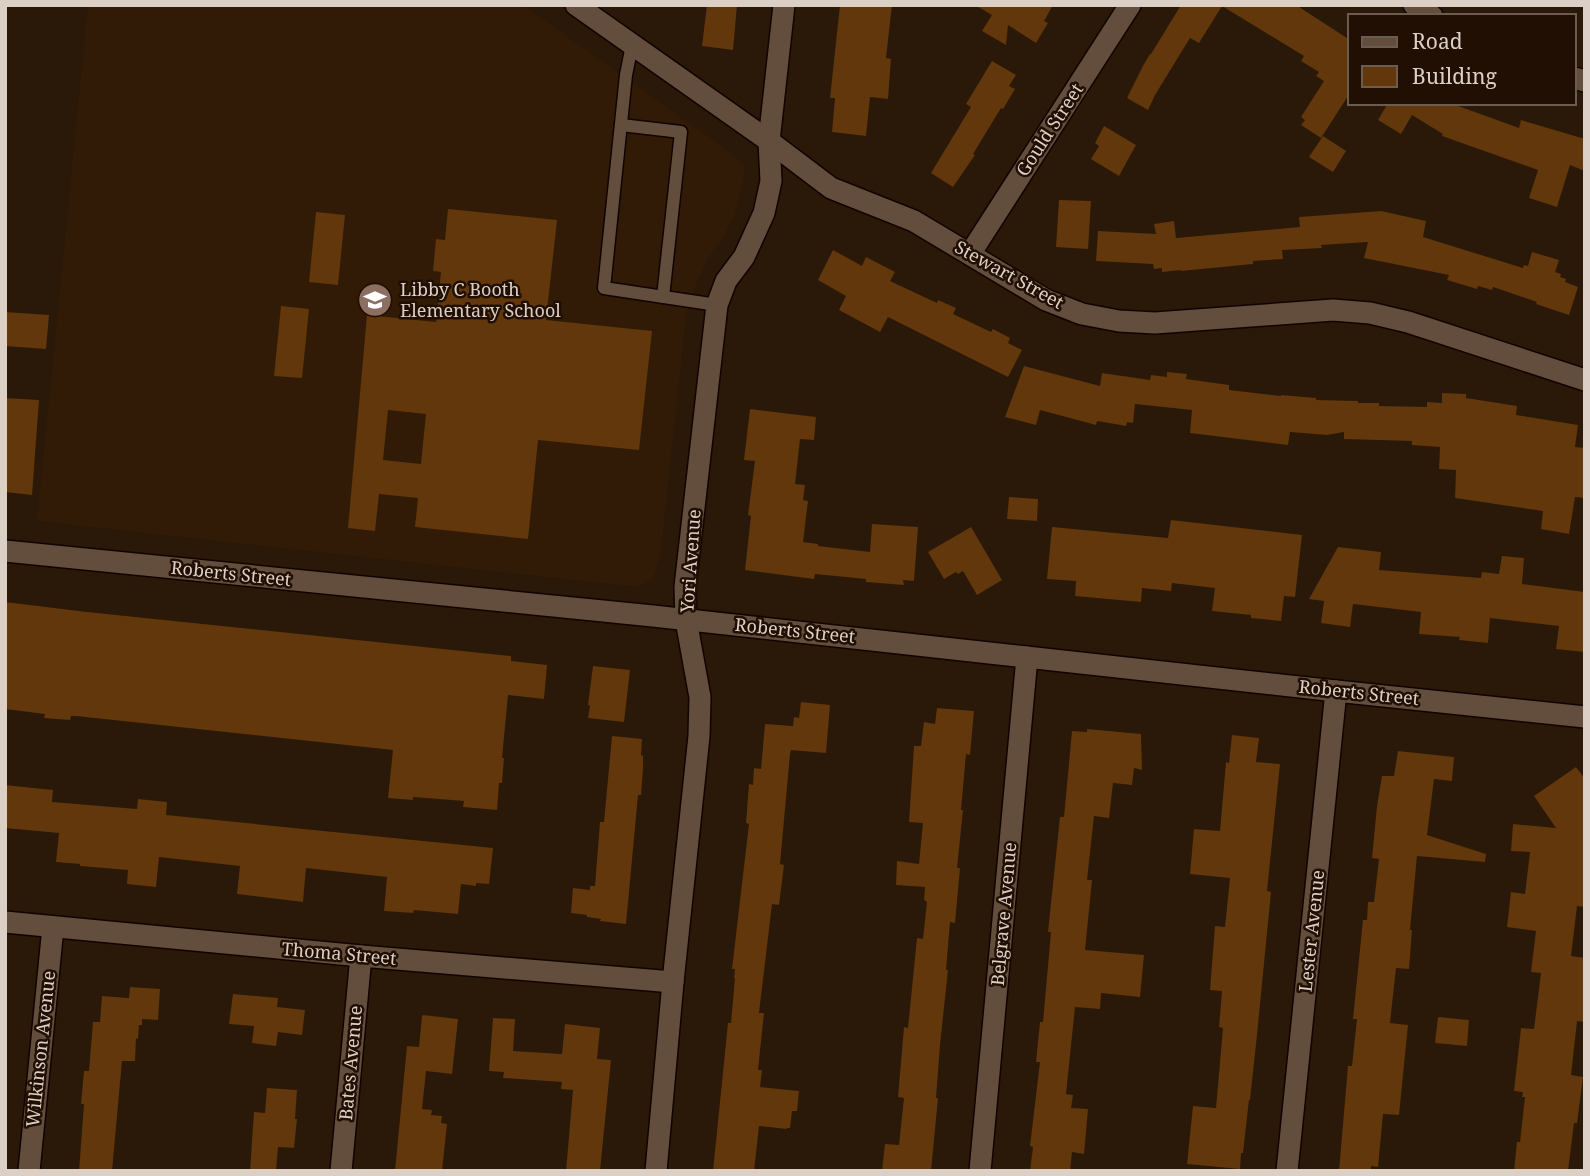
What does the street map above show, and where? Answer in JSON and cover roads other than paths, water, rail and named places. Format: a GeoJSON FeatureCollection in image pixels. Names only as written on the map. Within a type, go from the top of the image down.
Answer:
{"type":"FeatureCollection","features":[{"type":"Feature","properties":{"kind":"street","name":"Stewart Street"},"geometry":{"type":"LineString","coordinates":[[576,5],[831,188],[914,221],[1046,300],[1082,314],[1119,321],[1155,323],[1333,310],[1370,313],[1408,322],[1585,380]]}},
{"type":"Feature","properties":{"kind":"street","name":"Yori Avenue"},"geometry":{"type":"LineString","coordinates":[[656,1171],[699,736],[700,697],[686,620],[685,587],[717,305],[726,281],[744,257],[764,213],[771,181],[769,141],[784,5]]}},
{"type":"Feature","properties":{"kind":"street","name":"Gould Street"},"geometry":{"type":"LineString","coordinates":[[970,254],[1130,5]]}},
{"type":"Feature","properties":{"kind":"street","name":"Roberts Street"},"geometry":{"type":"LineString","coordinates":[[5,551],[686,620],[1585,717]]}},
{"type":"Feature","properties":{"kind":"street","name":"Belgrave Avenue"},"geometry":{"type":"LineString","coordinates":[[980,1171],[1027,657]]}},
{"type":"Feature","properties":{"kind":"street","name":"Lester Avenue"},"geometry":{"type":"LineString","coordinates":[[1287,1171],[1336,691]]}},
{"type":"Feature","properties":{"kind":"street","name":"Thoma Street"},"geometry":{"type":"LineString","coordinates":[[5,922],[673,982]]}},
{"type":"Feature","properties":{"kind":"street","name":"Wilkinson Avenue"},"geometry":{"type":"LineString","coordinates":[[29,1171],[53,927]]}},
{"type":"Feature","properties":{"kind":"street","name":"Bates Avenue"},"geometry":{"type":"LineString","coordinates":[[341,1171],[361,956]]}},
{"type":"Feature","properties":{"kind":"lane"},"geometry":{"type":"LineString","coordinates":[[632,45],[626,75],[604,288],[717,305]]}},
{"type":"Feature","properties":{"kind":"lane"},"geometry":{"type":"LineString","coordinates":[[621,125],[681,132],[663,297]]}},
{"type":"Feature","properties":{"kind":"place","name":"Libby C Booth Elementary School"},"geometry":{"type":"Point","coordinates":[375,300]}}]}
